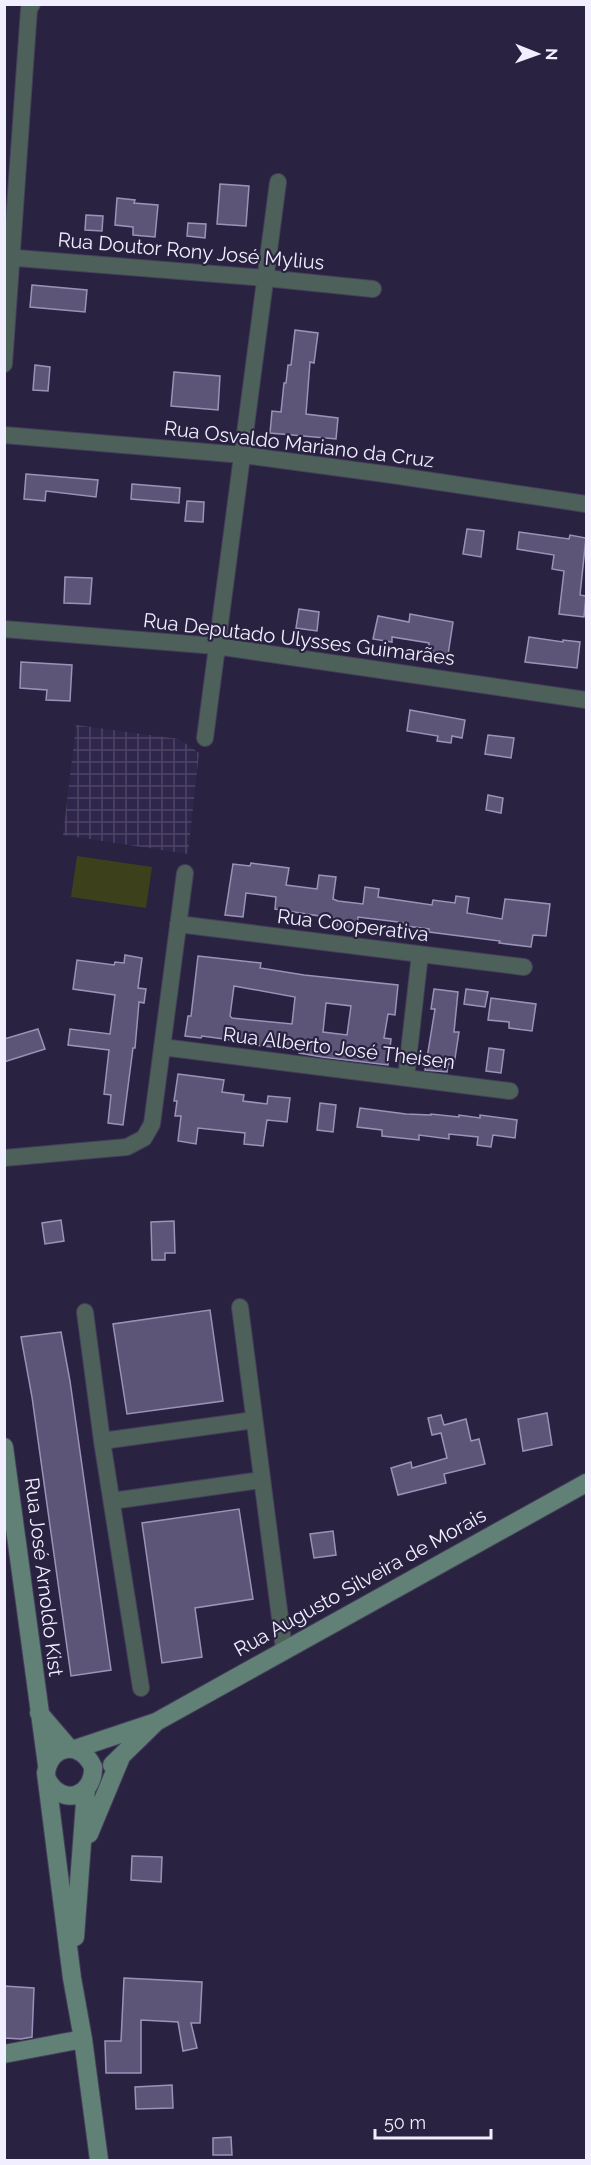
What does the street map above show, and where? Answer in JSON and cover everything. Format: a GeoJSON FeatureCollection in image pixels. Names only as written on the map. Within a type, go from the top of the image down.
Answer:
{"type":"FeatureCollection","features":[{"type":"Feature","properties":{"kind":"main road","name":"Rua José Arnoldo Kist"},"geometry":{"type":"LineString","coordinates":[[4,1447],[72,1978],[83,2039],[99,2160]]}},
{"type":"Feature","properties":{"kind":"main road","name":"Rua Augusto Silveira de Morais"},"geometry":{"type":"LineString","coordinates":[[72,1748],[156,1722],[586,1482]]}},
{"type":"Feature","properties":{"kind":"main road","name":"Rua José Arnoldo Kist"},"geometry":{"type":"LineString","coordinates":[[39,1713],[72,1748],[84,1753],[89,1759],[93,1775],[88,1786],[72,1978]]}},
{"type":"Feature","properties":{"kind":"main road","name":"Rua Augusto Silveira de Morais"},"geometry":{"type":"LineString","coordinates":[[88,1786],[121,1758],[156,1722]]}},
{"type":"Feature","properties":{"kind":"main road"},"geometry":{"type":"LineString","coordinates":[[72,1748],[56,1753],[47,1773],[52,1787],[64,1795],[80,1793],[88,1786]]}},
{"type":"Feature","properties":{"kind":"main road","name":"Rua Augusto Silveira de Morais"},"geometry":{"type":"LineString","coordinates":[[81,1856],[121,1758]]}},
{"type":"Feature","properties":{"kind":"main road"},"geometry":{"type":"LineString","coordinates":[[4,2054],[83,2039]]}},
{"type":"Feature","properties":{"kind":"street"},"geometry":{"type":"LineString","coordinates":[[4,363],[8,257],[29,9],[32,4]]}},
{"type":"Feature","properties":{"kind":"street"},"geometry":{"type":"LineString","coordinates":[[205,738],[278,182]]}},
{"type":"Feature","properties":{"kind":"street","name":"Rua Doutor Rony José Mylius"},"geometry":{"type":"LineString","coordinates":[[8,257],[373,289]]}},
{"type":"Feature","properties":{"kind":"street","name":"Rua Osvaldo Mariano da Cruz"},"geometry":{"type":"LineString","coordinates":[[4,435],[243,455],[586,504]]}},
{"type":"Feature","properties":{"kind":"street","name":"Rua Deputado Ulysses Guimarães"},"geometry":{"type":"LineString","coordinates":[[4,629],[216,646],[586,699]]}},
{"type":"Feature","properties":{"kind":"street"},"geometry":{"type":"LineString","coordinates":[[4,1158],[128,1147],[144,1138],[152,1124],[185,873]]}},
{"type":"Feature","properties":{"kind":"street","name":"Rua Cooperativa"},"geometry":{"type":"LineString","coordinates":[[178,924],[524,967]]}},
{"type":"Feature","properties":{"kind":"street"},"geometry":{"type":"LineString","coordinates":[[406,1078],[420,954]]}},
{"type":"Feature","properties":{"kind":"street","name":"Rua Alberto José Theisen"},"geometry":{"type":"LineString","coordinates":[[162,1047],[510,1091]]}},
{"type":"Feature","properties":{"kind":"street"},"geometry":{"type":"LineString","coordinates":[[240,1307],[284,1649]]}},
{"type":"Feature","properties":{"kind":"street"},"geometry":{"type":"LineString","coordinates":[[85,1312],[102,1441],[141,1688]]}},
{"type":"Feature","properties":{"kind":"street"},"geometry":{"type":"LineString","coordinates":[[102,1441],[254,1420]]}},
{"type":"Feature","properties":{"kind":"street"},"geometry":{"type":"LineString","coordinates":[[112,1502],[261,1480]]}},
{"type":"Feature","properties":{"kind":"shaded area"},"geometry":{"type":"Polygon","coordinates":[[[76,725],[179,739],[199,753],[188,854],[63,835],[76,725]]]}},
{"type":"Feature","properties":{"kind":"green space"},"geometry":{"type":"Polygon","coordinates":[[[77,856],[152,867],[146,908],[71,897],[77,856]]]}},
{"type":"Feature","properties":{"kind":"building"},"geometry":{"type":"Polygon","coordinates":[[[220,184],[249,186],[246,226],[217,224],[220,184]]]}},
{"type":"Feature","properties":{"kind":"building"},"geometry":{"type":"Polygon","coordinates":[[[117,198],[135,200],[134,203],[158,205],[155,237],[133,235],[133,227],[115,225],[117,198]]]}},
{"type":"Feature","properties":{"kind":"building"},"geometry":{"type":"Polygon","coordinates":[[[86,215],[103,216],[102,231],[85,230],[86,215]]]}},
{"type":"Feature","properties":{"kind":"building"},"geometry":{"type":"Polygon","coordinates":[[[188,223],[206,224],[205,238],[187,236],[188,223]]]}},
{"type":"Feature","properties":{"kind":"building"},"geometry":{"type":"Polygon","coordinates":[[[32,285],[87,290],[85,312],[30,307],[32,285]]]}},
{"type":"Feature","properties":{"kind":"building"},"geometry":{"type":"Polygon","coordinates":[[[295,330],[318,333],[314,363],[310,362],[306,414],[338,418],[336,439],[270,433],[272,411],[281,412],[284,383],[286,383],[288,365],[291,365],[295,330]]]}},
{"type":"Feature","properties":{"kind":"building"},"geometry":{"type":"Polygon","coordinates":[[[35,365],[50,367],[48,391],[33,390],[35,365]]]}},
{"type":"Feature","properties":{"kind":"building"},"geometry":{"type":"Polygon","coordinates":[[[174,372],[220,376],[218,410],[171,406],[174,372]]]}},
{"type":"Feature","properties":{"kind":"building"},"geometry":{"type":"Polygon","coordinates":[[[26,474],[98,480],[96,497],[46,491],[45,501],[24,499],[26,474]]]}},
{"type":"Feature","properties":{"kind":"building"},"geometry":{"type":"Polygon","coordinates":[[[132,484],[180,488],[179,503],[131,499],[132,484]]]}},
{"type":"Feature","properties":{"kind":"building"},"geometry":{"type":"Polygon","coordinates":[[[187,501],[204,502],[203,522],[185,521],[187,501]]]}},
{"type":"Feature","properties":{"kind":"building"},"geometry":{"type":"Polygon","coordinates":[[[467,529],[484,531],[481,557],[463,554],[467,529]]]}},
{"type":"Feature","properties":{"kind":"building"},"geometry":{"type":"Polygon","coordinates":[[[519,532],[569,539],[570,535],[586,538],[580,595],[586,596],[584,617],[559,614],[564,571],[552,569],[554,555],[517,549],[519,532]]]}},
{"type":"Feature","properties":{"kind":"building"},"geometry":{"type":"Polygon","coordinates":[[[65,577],[92,578],[90,604],[64,603],[65,577]]]}},
{"type":"Feature","properties":{"kind":"building"},"geometry":{"type":"Polygon","coordinates":[[[299,609],[319,612],[317,631],[296,628],[299,609]]]}},
{"type":"Feature","properties":{"kind":"building"},"geometry":{"type":"Polygon","coordinates":[[[410,614],[453,622],[448,655],[428,652],[429,643],[392,637],[392,642],[373,639],[378,616],[409,622],[410,614]]]}},
{"type":"Feature","properties":{"kind":"building"},"geometry":{"type":"Polygon","coordinates":[[[529,637],[580,642],[577,668],[525,662],[529,637]]]}},
{"type":"Feature","properties":{"kind":"building"},"geometry":{"type":"Polygon","coordinates":[[[21,662],[72,665],[70,701],[46,700],[47,690],[20,688],[21,662]]]}},
{"type":"Feature","properties":{"kind":"building"},"geometry":{"type":"Polygon","coordinates":[[[410,710],[465,720],[462,738],[452,736],[451,743],[437,741],[438,736],[407,731],[410,710]]]}},
{"type":"Feature","properties":{"kind":"building"},"geometry":{"type":"Polygon","coordinates":[[[488,735],[514,738],[511,758],[485,754],[488,735]]]}},
{"type":"Feature","properties":{"kind":"building"},"geometry":{"type":"Polygon","coordinates":[[[488,795],[503,798],[501,813],[486,810],[488,795]]]}},
{"type":"Feature","properties":{"kind":"building"},"geometry":{"type":"Polygon","coordinates":[[[251,863],[289,868],[286,885],[317,889],[319,875],[336,877],[333,899],[338,901],[363,904],[365,887],[379,889],[378,897],[432,905],[433,900],[455,903],[456,896],[469,898],[467,913],[502,919],[505,899],[550,904],[546,936],[533,935],[531,947],[429,932],[429,929],[406,926],[406,923],[358,917],[357,930],[337,928],[338,919],[275,909],[276,897],[246,893],[243,917],[225,915],[233,864],[250,866],[251,863]]]}},
{"type":"Feature","properties":{"kind":"building"},"geometry":{"type":"Polygon","coordinates":[[[125,955],[142,958],[138,988],[146,989],[144,1003],[139,1002],[135,1048],[133,1048],[123,1125],[108,1123],[111,1095],[104,1094],[109,1050],[68,1045],[70,1029],[110,1034],[115,995],[73,989],[77,960],[114,965],[115,962],[124,963],[125,955]]]}},
{"type":"Feature","properties":{"kind":"building"},"geometry":{"type":"Polygon","coordinates":[[[198,956],[261,963],[260,968],[304,975],[398,985],[395,1015],[388,1014],[384,1038],[391,1039],[388,1065],[322,1057],[299,1053],[299,1050],[254,1045],[254,1043],[185,1036],[188,1016],[191,1016],[198,956]],[[234,986],[230,1016],[232,1018],[292,1024],[295,997],[234,986]],[[326,1003],[323,1032],[347,1035],[351,1006],[326,1003]]]}},
{"type":"Feature","properties":{"kind":"building"},"geometry":{"type":"Polygon","coordinates":[[[434,989],[458,992],[454,1032],[459,1032],[454,1065],[448,1064],[447,1072],[425,1070],[435,1009],[431,1009],[434,989]]]}},
{"type":"Feature","properties":{"kind":"building"},"geometry":{"type":"Polygon","coordinates":[[[466,989],[488,992],[485,1007],[464,1004],[466,989]]]}},
{"type":"Feature","properties":{"kind":"building"},"geometry":{"type":"Polygon","coordinates":[[[491,998],[536,1004],[532,1031],[509,1028],[509,1022],[488,1020],[491,998]]]}},
{"type":"Feature","properties":{"kind":"building"},"geometry":{"type":"Polygon","coordinates":[[[38,1029],[45,1049],[4,1062],[4,1039],[38,1029]]]}},
{"type":"Feature","properties":{"kind":"building"},"geometry":{"type":"Polygon","coordinates":[[[489,1048],[504,1050],[501,1073],[486,1071],[489,1048]]]}},
{"type":"Feature","properties":{"kind":"building"},"geometry":{"type":"Polygon","coordinates":[[[178,1074],[224,1080],[222,1092],[244,1095],[243,1101],[267,1104],[268,1096],[290,1098],[287,1122],[267,1120],[263,1146],[244,1144],[245,1133],[198,1128],[196,1144],[178,1141],[181,1116],[175,1116],[177,1101],[174,1101],[178,1074]]]}},
{"type":"Feature","properties":{"kind":"building"},"geometry":{"type":"Polygon","coordinates":[[[320,1103],[336,1105],[333,1132],[317,1130],[320,1103]]]}},
{"type":"Feature","properties":{"kind":"building"},"geometry":{"type":"Polygon","coordinates":[[[360,1108],[406,1114],[459,1117],[459,1115],[480,1118],[480,1115],[517,1120],[515,1138],[493,1135],[491,1147],[477,1145],[478,1137],[449,1134],[449,1139],[419,1135],[419,1140],[382,1136],[382,1130],[357,1127],[360,1108]]]}},
{"type":"Feature","properties":{"kind":"building"},"geometry":{"type":"Polygon","coordinates":[[[61,1220],[64,1241],[45,1244],[42,1223],[61,1220]]]}},
{"type":"Feature","properties":{"kind":"building"},"geometry":{"type":"Polygon","coordinates":[[[174,1221],[175,1253],[165,1253],[165,1260],[152,1260],[151,1222],[174,1221]]]}},
{"type":"Feature","properties":{"kind":"building"},"geometry":{"type":"Polygon","coordinates":[[[210,1310],[223,1401],[127,1414],[113,1324],[210,1310]]]}},
{"type":"Feature","properties":{"kind":"building"},"geometry":{"type":"Polygon","coordinates":[[[61,1332],[111,1670],[71,1676],[32,1397],[21,1337],[61,1332]]]}},
{"type":"Feature","properties":{"kind":"building"},"geometry":{"type":"Polygon","coordinates":[[[547,1413],[552,1445],[523,1451],[518,1419],[547,1413]]]}},
{"type":"Feature","properties":{"kind":"building"},"geometry":{"type":"Polygon","coordinates":[[[441,1415],[444,1425],[466,1419],[471,1441],[479,1439],[485,1464],[444,1474],[446,1483],[398,1495],[391,1468],[411,1462],[412,1468],[447,1458],[441,1433],[432,1435],[428,1418],[441,1415]]]}},
{"type":"Feature","properties":{"kind":"building"},"geometry":{"type":"Polygon","coordinates":[[[239,1509],[253,1599],[195,1608],[202,1657],[162,1663],[142,1523],[239,1509]]]}},
{"type":"Feature","properties":{"kind":"building"},"geometry":{"type":"Polygon","coordinates":[[[333,1531],[336,1555],[314,1558],[310,1534],[333,1531]]]}},
{"type":"Feature","properties":{"kind":"building"},"geometry":{"type":"Polygon","coordinates":[[[132,1856],[162,1857],[161,1882],[131,1880],[132,1856]]]}},
{"type":"Feature","properties":{"kind":"building"},"geometry":{"type":"Polygon","coordinates":[[[124,1978],[202,1982],[200,2023],[191,2023],[197,2048],[183,2051],[178,2022],[141,2020],[141,2073],[106,2073],[105,2041],[121,2041],[124,1978]]]}},
{"type":"Feature","properties":{"kind":"building"},"geometry":{"type":"Polygon","coordinates":[[[4,1986],[34,1988],[32,2037],[4,2038],[4,1986]]]}},
{"type":"Feature","properties":{"kind":"building"},"geometry":{"type":"Polygon","coordinates":[[[172,2085],[173,2108],[136,2109],[135,2087],[172,2085]]]}},
{"type":"Feature","properties":{"kind":"building"},"geometry":{"type":"Polygon","coordinates":[[[231,2137],[232,2155],[213,2155],[213,2138],[231,2137]]]}}]}
